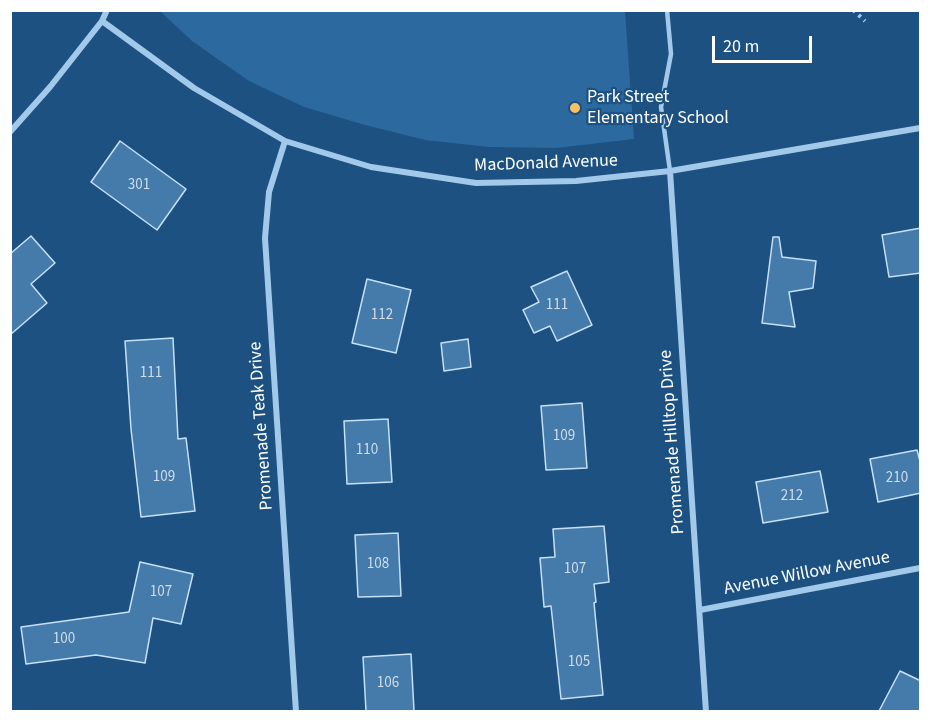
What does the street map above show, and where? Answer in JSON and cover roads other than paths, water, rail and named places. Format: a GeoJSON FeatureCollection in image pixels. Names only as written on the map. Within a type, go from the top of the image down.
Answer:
{"type":"FeatureCollection","features":[{"type":"Feature","properties":{"kind":"street"},"geometry":{"type":"LineString","coordinates":[[10,132],[50,87],[102,21],[107,10]]}},
{"type":"Feature","properties":{"kind":"street","name":"MacDonald Avenue"},"geometry":{"type":"LineString","coordinates":[[102,21],[194,88],[285,141],[371,167],[476,183],[576,182],[670,171],[921,128]]}},
{"type":"Feature","properties":{"kind":"street","name":"Promenade Teak Drive"},"geometry":{"type":"LineString","coordinates":[[285,141],[269,192],[265,238],[296,711]]}},
{"type":"Feature","properties":{"kind":"street","name":"Promenade Hilltop Drive"},"geometry":{"type":"LineString","coordinates":[[670,171],[706,711]]}},
{"type":"Feature","properties":{"kind":"street","name":"Avenue Willow Avenue"},"geometry":{"type":"LineString","coordinates":[[699,610],[921,568]]}},
{"type":"Feature","properties":{"kind":"lane"},"geometry":{"type":"LineString","coordinates":[[667,10],[671,54],[661,107],[670,171]]}},
{"type":"Feature","properties":{"kind":"place","name":"Park Street Elementary School"},"geometry":{"type":"Point","coordinates":[575,108]}}]}
